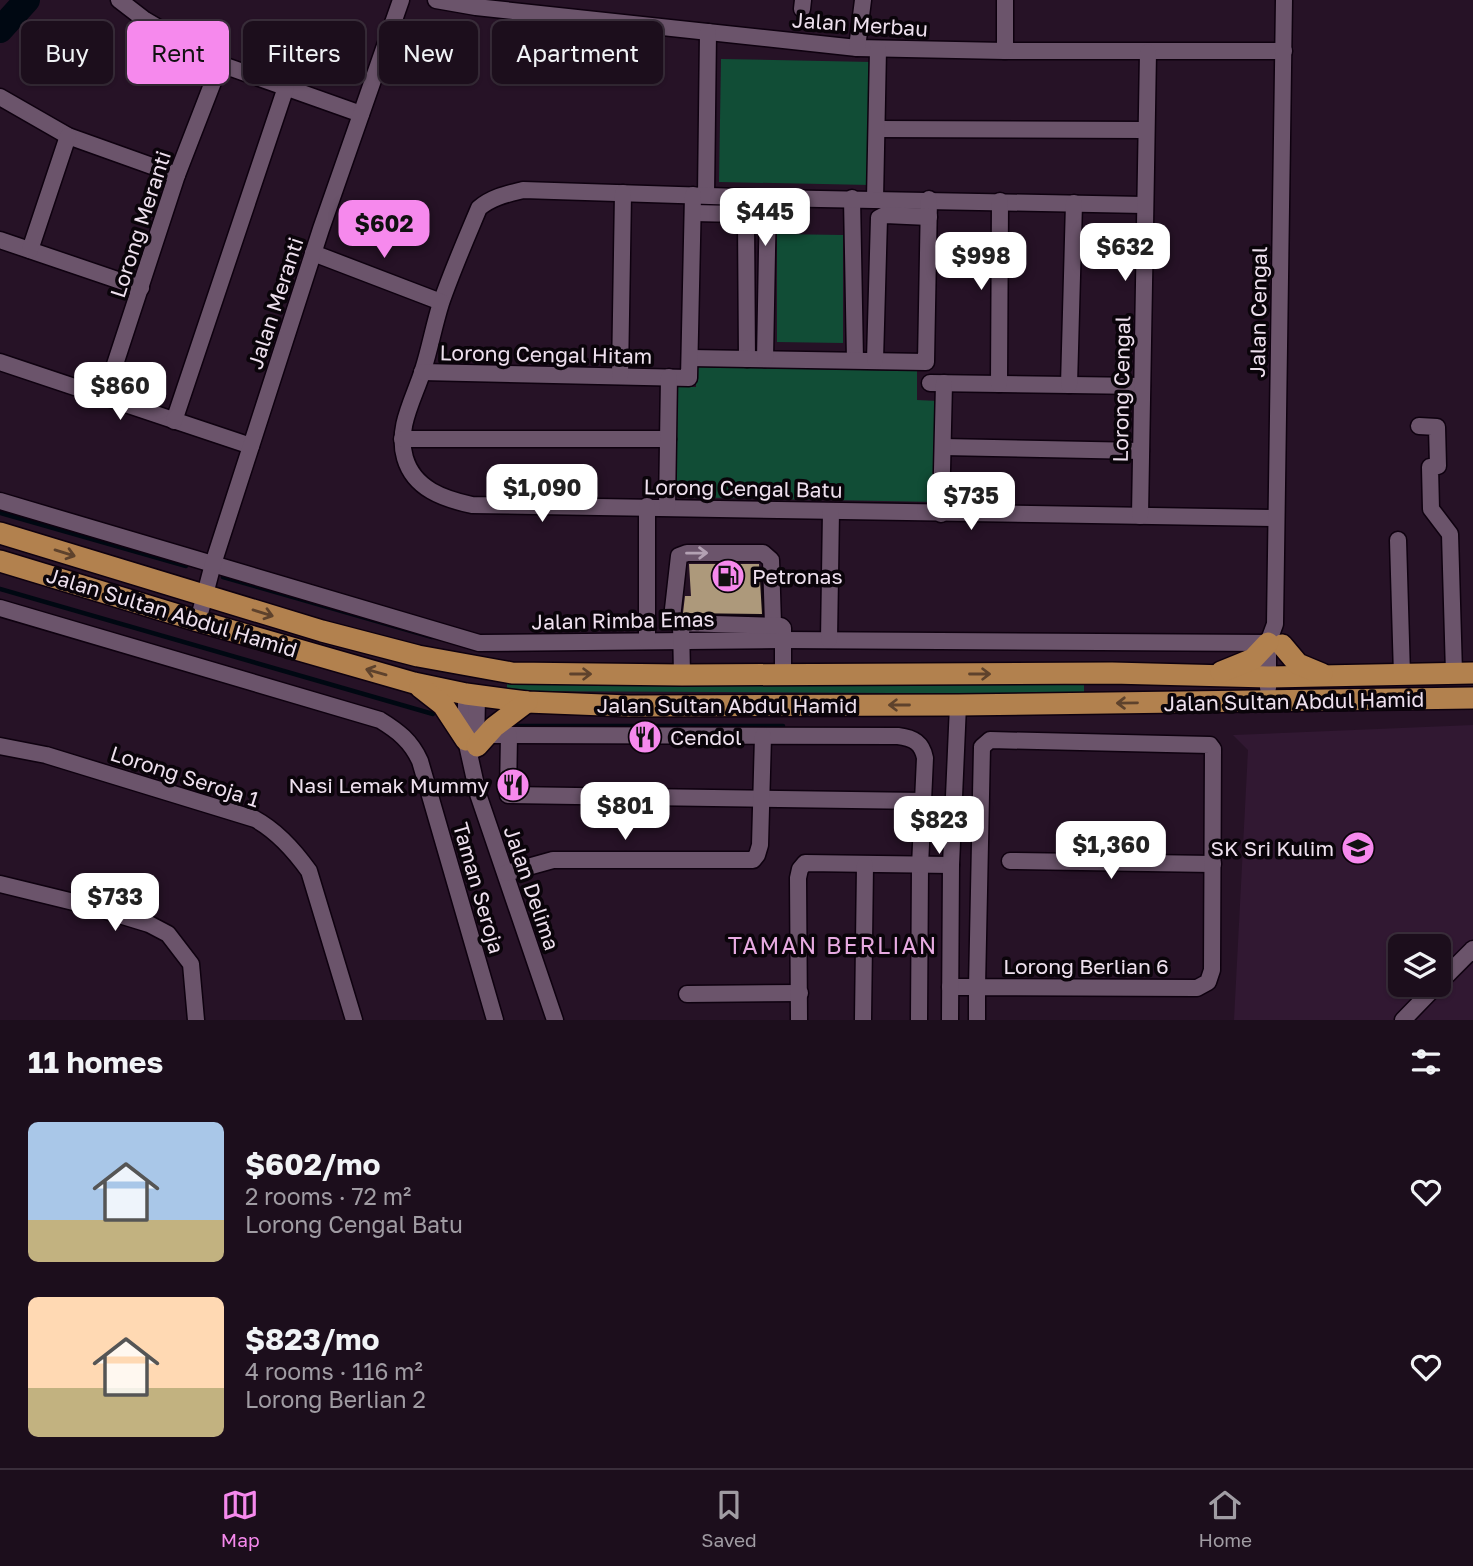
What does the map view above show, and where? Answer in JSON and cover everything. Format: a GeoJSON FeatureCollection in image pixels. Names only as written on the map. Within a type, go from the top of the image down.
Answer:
{"type":"FeatureCollection","features":[{"type":"Feature","properties":{"kind":"main road","name":"Jalan Sultan Abdul Hamid"},"geometry":{"type":"LineString","coordinates":[[0,533],[322,631],[418,656],[512,673],[1276,677],[1463,673]]}},
{"type":"Feature","properties":{"kind":"main road","name":"Jalan Sultan Abdul Hamid"},"geometry":{"type":"LineString","coordinates":[[0,561],[414,683],[527,702],[629,706],[958,705],[1473,698]]}},
{"type":"Feature","properties":{"kind":"main road"},"geometry":{"type":"LineString","coordinates":[[1212,675],[1253,659],[1275,638],[1298,664],[1330,676]]}},
{"type":"Feature","properties":{"kind":"main road"},"geometry":{"type":"LineString","coordinates":[[418,656],[427,667],[452,675],[472,693],[512,673]]}},
{"type":"Feature","properties":{"kind":"main road"},"geometry":{"type":"LineString","coordinates":[[414,683],[443,705],[476,741],[527,702]]}},
{"type":"Feature","properties":{"kind":"street"},"geometry":{"type":"LineString","coordinates":[[119,0],[147,21]]}},
{"type":"Feature","properties":{"kind":"street","name":"Jalan Meranti"},"geometry":{"type":"LineString","coordinates":[[198,621],[213,564],[313,253],[401,0]]}},
{"type":"Feature","properties":{"kind":"street","name":"Jalan Merbau"},"geometry":{"type":"LineString","coordinates":[[436,0],[476,7],[858,48],[1283,51]]}},
{"type":"Feature","properties":{"kind":"street"},"geometry":{"type":"LineString","coordinates":[[858,48],[863,0]]}},
{"type":"Feature","properties":{"kind":"street"},"geometry":{"type":"LineString","coordinates":[[1004,51],[1005,0]]}},
{"type":"Feature","properties":{"kind":"street","name":"Jalan Cengal"},"geometry":{"type":"LineString","coordinates":[[1276,701],[1284,0]]}},
{"type":"Feature","properties":{"kind":"street"},"geometry":{"type":"LineString","coordinates":[[667,507],[669,377],[689,378],[693,214],[700,195],[708,32]]}},
{"type":"Feature","properties":{"kind":"street"},"geometry":{"type":"LineString","coordinates":[[875,199],[878,49]]}},
{"type":"Feature","properties":{"kind":"street","name":"Lorong Cengal"},"geometry":{"type":"LineString","coordinates":[[1140,516],[1148,52]]}},
{"type":"Feature","properties":{"kind":"street"},"geometry":{"type":"LineString","coordinates":[[229,67],[361,114]]}},
{"type":"Feature","properties":{"kind":"street","name":"Lorong Meranti"},"geometry":{"type":"LineString","coordinates":[[104,398],[177,175],[212,84]]}},
{"type":"Feature","properties":{"kind":"street"},"geometry":{"type":"LineString","coordinates":[[174,421],[286,87]]}},
{"type":"Feature","properties":{"kind":"street"},"geometry":{"type":"LineString","coordinates":[[0,97],[68,136],[177,175]]}},
{"type":"Feature","properties":{"kind":"street"},"geometry":{"type":"LineString","coordinates":[[877,129],[1145,130]]}},
{"type":"Feature","properties":{"kind":"street"},"geometry":{"type":"LineString","coordinates":[[30,250],[68,136]]}},
{"type":"Feature","properties":{"kind":"street"},"geometry":{"type":"LineString","coordinates":[[668,439],[402,439],[407,413],[422,372],[441,302],[479,208],[488,200],[523,190],[1144,205]]}},
{"type":"Feature","properties":{"kind":"street"},"geometry":{"type":"LineString","coordinates":[[620,376],[623,193]]}},
{"type":"Feature","properties":{"kind":"street"},"geometry":{"type":"LineString","coordinates":[[765,359],[768,198]]}},
{"type":"Feature","properties":{"kind":"street"},"geometry":{"type":"LineString","coordinates":[[852,198],[855,360]]}},
{"type":"Feature","properties":{"kind":"street"},"geometry":{"type":"LineString","coordinates":[[690,358],[926,362],[929,200]]}},
{"type":"Feature","properties":{"kind":"street"},"geometry":{"type":"LineString","coordinates":[[999,384],[1000,201]]}},
{"type":"Feature","properties":{"kind":"street"},"geometry":{"type":"LineString","coordinates":[[1069,385],[1074,203]]}},
{"type":"Feature","properties":{"kind":"street"},"geometry":{"type":"LineString","coordinates":[[693,214],[740,214],[746,221],[747,359]]}},
{"type":"Feature","properties":{"kind":"street"},"geometry":{"type":"LineString","coordinates":[[875,360],[879,218],[885,215],[929,217]]}},
{"type":"Feature","properties":{"kind":"street"},"geometry":{"type":"LineString","coordinates":[[0,240],[141,288]]}},
{"type":"Feature","properties":{"kind":"street"},"geometry":{"type":"LineString","coordinates":[[313,253],[441,302]]}},
{"type":"Feature","properties":{"kind":"street"},"geometry":{"type":"LineString","coordinates":[[0,362],[251,446]]}},
{"type":"Feature","properties":{"kind":"street","name":"Lorong Cengal Hitam"},"geometry":{"type":"LineString","coordinates":[[422,372],[669,377]]}},
{"type":"Feature","properties":{"kind":"street"},"geometry":{"type":"LineString","coordinates":[[941,514],[943,447],[937,383],[1142,386]]}},
{"type":"Feature","properties":{"kind":"street"},"geometry":{"type":"LineString","coordinates":[[1419,426],[1437,427],[1438,466],[1430,467],[1431,509],[1450,534],[1463,673]]}},
{"type":"Feature","properties":{"kind":"street","name":"Lorong Cengal Batu"},"geometry":{"type":"LineString","coordinates":[[402,439],[405,460],[428,490],[449,500],[472,505],[1276,518]]}},
{"type":"Feature","properties":{"kind":"street"},"geometry":{"type":"LineString","coordinates":[[943,447],[1141,451]]}},
{"type":"Feature","properties":{"kind":"street","name":"Jalan Rimba Emas"},"geometry":{"type":"LineString","coordinates":[[0,501],[479,643],[681,641],[777,633],[829,640],[1275,638]]}},
{"type":"Feature","properties":{"kind":"street"},"geometry":{"type":"LineString","coordinates":[[647,506],[647,641]]}},
{"type":"Feature","properties":{"kind":"street"},"geometry":{"type":"LineString","coordinates":[[829,640],[831,511]]}},
{"type":"Feature","properties":{"kind":"street"},"geometry":{"type":"LineString","coordinates":[[1398,540],[1402,674]]}},
{"type":"Feature","properties":{"kind":"street"},"geometry":{"type":"LineString","coordinates":[[777,633],[675,622],[672,618],[679,556],[763,552],[771,560],[783,675]]}},
{"type":"Feature","properties":{"kind":"street","name":"Taman Seroja"},"geometry":{"type":"LineString","coordinates":[[0,608],[380,720],[407,740],[420,761],[495,1020]]}},
{"type":"Feature","properties":{"kind":"street"},"geometry":{"type":"LineString","coordinates":[[681,624],[682,675]]}},
{"type":"Feature","properties":{"kind":"street","name":"Jalan Delima"},"geometry":{"type":"LineString","coordinates":[[472,693],[476,741],[474,768],[478,794],[555,1020]]}},
{"type":"Feature","properties":{"kind":"street"},"geometry":{"type":"LineString","coordinates":[[950,1020],[951,865],[958,705]]}},
{"type":"Feature","properties":{"kind":"street"},"geometry":{"type":"LineString","coordinates":[[476,741],[509,736],[898,736],[917,741],[925,758],[920,866],[919,1020]]}},
{"type":"Feature","properties":{"kind":"street"},"geometry":{"type":"LineString","coordinates":[[509,736],[508,795],[923,801]]}},
{"type":"Feature","properties":{"kind":"street"},"geometry":{"type":"LineString","coordinates":[[506,873],[553,860],[753,860],[760,845],[763,736]]}},
{"type":"Feature","properties":{"kind":"street"},"geometry":{"type":"LineString","coordinates":[[977,1020],[984,743],[990,740],[1206,743],[1213,749],[1213,864],[1010,861]]}},
{"type":"Feature","properties":{"kind":"street","name":"Lorong Seroja 1"},"geometry":{"type":"LineString","coordinates":[[0,746],[46,755],[255,819],[268,826],[299,856],[309,871],[354,1020]]}},
{"type":"Feature","properties":{"kind":"street"},"geometry":{"type":"LineString","coordinates":[[799,1020],[798,878],[805,863],[951,865]]}},
{"type":"Feature","properties":{"kind":"street","name":"Lorong Berlian 6"},"geometry":{"type":"LineString","coordinates":[[950,987],[1198,988],[1208,982],[1212,970],[1213,864]]}},
{"type":"Feature","properties":{"kind":"street"},"geometry":{"type":"LineString","coordinates":[[863,1020],[865,865]]}},
{"type":"Feature","properties":{"kind":"street"},"geometry":{"type":"LineString","coordinates":[[0,884],[90,906],[149,924],[168,934],[191,964],[196,1020]]}},
{"type":"Feature","properties":{"kind":"street"},"geometry":{"type":"LineString","coordinates":[[1451,971],[1473,948]]}},
{"type":"Feature","properties":{"kind":"street"},"geometry":{"type":"LineString","coordinates":[[687,994],[800,993]]}},
{"type":"Feature","properties":{"kind":"street"},"geometry":{"type":"LineString","coordinates":[[1403,1020],[1425,997]]}},
{"type":"Feature","properties":{"kind":"shaded area","name":"SK Sri Kulim"},"geometry":{"type":"Polygon","coordinates":[[[1473,725],[1473,1020],[1234,1020],[1248,750],[1233,735],[1473,725]]]}},
{"type":"Feature","properties":{"kind":"green space"},"geometry":{"type":"Polygon","coordinates":[[[721,59],[872,62],[870,185],[719,182],[721,59]]]}},
{"type":"Feature","properties":{"kind":"green space"},"geometry":{"type":"Polygon","coordinates":[[[777,234],[843,235],[843,343],[777,342],[777,234]]]}},
{"type":"Feature","properties":{"kind":"green space"},"geometry":{"type":"Polygon","coordinates":[[[696,367],[917,371],[917,400],[938,401],[937,502],[675,497],[676,387],[696,387],[696,367]]]}},
{"type":"Feature","properties":{"kind":"green space"},"geometry":{"type":"Polygon","coordinates":[[[507,682],[1084,684],[1084,694],[507,691],[507,682]]]}},
{"type":"Feature","properties":{"kind":"building"},"geometry":{"type":"Polygon","coordinates":[[[689,564],[759,564],[762,614],[683,613],[685,596],[691,596],[689,564]]]}},
{"type":"Feature","properties":{"kind":"waterway"},"geometry":{"type":"LineString","coordinates":[[0,30],[27,0]]}},
{"type":"Feature","properties":{"kind":"waterway"},"geometry":{"type":"LineString","coordinates":[[0,513],[186,566]]}},
{"type":"Feature","properties":{"kind":"waterway"},"geometry":{"type":"LineString","coordinates":[[223,577],[432,637]]}},
{"type":"Feature","properties":{"kind":"waterway"},"geometry":{"type":"LineString","coordinates":[[0,589],[433,714]]}},
{"type":"Feature","properties":{"kind":"waterway"},"geometry":{"type":"LineString","coordinates":[[512,726],[783,726]]}},
{"type":"Feature","properties":{"kind":"place","name":"Petronas"},"geometry":{"type":"Point","coordinates":[728,576]}},
{"type":"Feature","properties":{"kind":"place","name":"Cendol"},"geometry":{"type":"Point","coordinates":[645,737]}},
{"type":"Feature","properties":{"kind":"place","name":"Nasi Lemak Mummy"},"geometry":{"type":"Point","coordinates":[513,785]}},
{"type":"Feature","properties":{"kind":"place","name":"SK Sri Kulim"},"geometry":{"type":"Point","coordinates":[1358,848]}},
{"type":"Feature","properties":{"kind":"district","name":"TAMAN BERLIAN"},"geometry":{"type":"Point","coordinates":[833,945]}}]}
